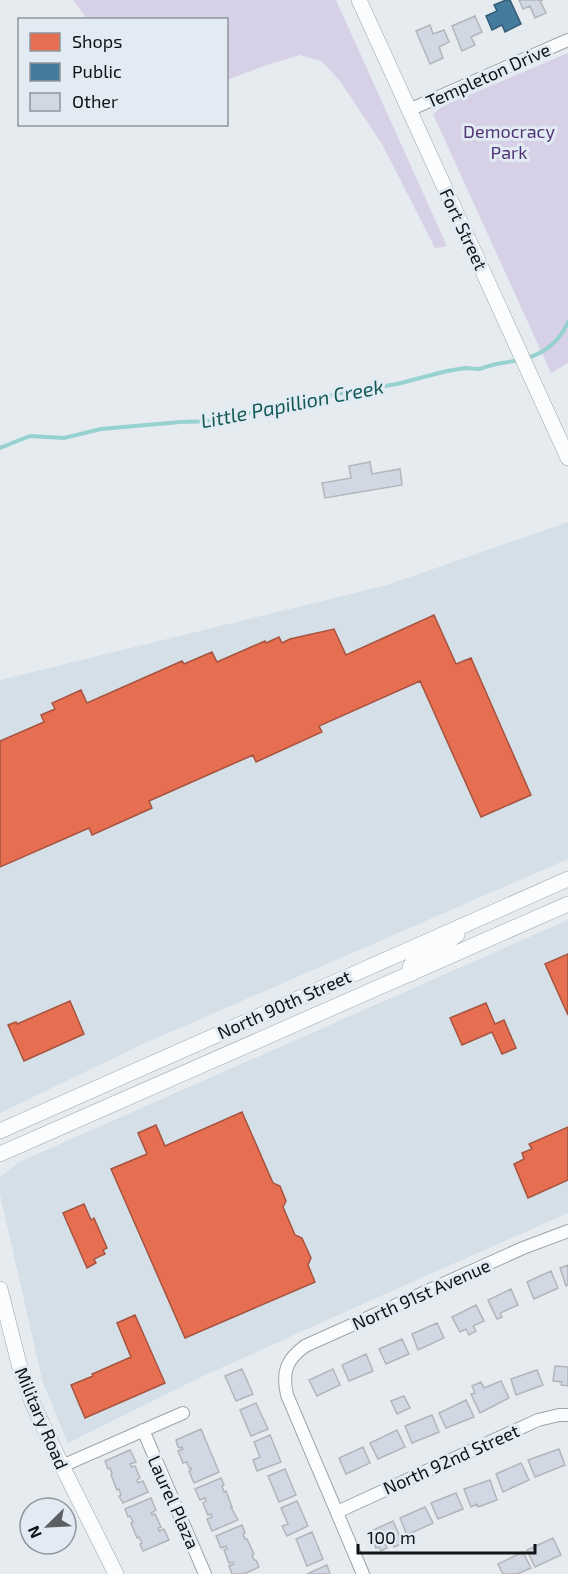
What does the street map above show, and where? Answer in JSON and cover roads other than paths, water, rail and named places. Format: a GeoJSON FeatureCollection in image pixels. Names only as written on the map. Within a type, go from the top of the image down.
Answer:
{"type":"FeatureCollection","features":[{"type":"Feature","properties":{"kind":"main road","name":"Fort Street"},"geometry":{"type":"LineString","coordinates":[[359,0],[568,458]]}},
{"type":"Feature","properties":{"kind":"main road","name":"North 90th Street"},"geometry":{"type":"LineString","coordinates":[[0,1131],[568,879]]}},
{"type":"Feature","properties":{"kind":"main road","name":"North 90th Street"},"geometry":{"type":"LineString","coordinates":[[0,1154],[568,904]]}},
{"type":"Feature","properties":{"kind":"main road"},"geometry":{"type":"LineString","coordinates":[[411,974],[412,962],[439,948],[478,918]]}},
{"type":"Feature","properties":{"kind":"main road","name":"Military Road"},"geometry":{"type":"LineString","coordinates":[[0,1289],[25,1384],[62,1466],[116,1574]]}},
{"type":"Feature","properties":{"kind":"street","name":"Templeton Drive"},"geometry":{"type":"LineString","coordinates":[[409,110],[568,40]]}},
{"type":"Feature","properties":{"kind":"street","name":"North 91st Avenue"},"geometry":{"type":"LineString","coordinates":[[337,1512],[288,1399],[285,1372],[291,1358],[305,1346],[523,1248],[568,1231]]}},
{"type":"Feature","properties":{"kind":"street"},"geometry":{"type":"LineString","coordinates":[[62,1466],[183,1413]]}},
{"type":"Feature","properties":{"kind":"street","name":"North 92nd Street"},"geometry":{"type":"LineString","coordinates":[[337,1512],[538,1420],[568,1415]]}},
{"type":"Feature","properties":{"kind":"street","name":"Laurel Plaza"},"geometry":{"type":"LineString","coordinates":[[142,1430],[205,1574]]}},
{"type":"Feature","properties":{"kind":"street"},"geometry":{"type":"LineString","coordinates":[[337,1512],[363,1574]]}},
{"type":"Feature","properties":{"kind":"waterway","name":"Little Papillion Creek"},"geometry":{"type":"LineString","coordinates":[[527,358],[552,344],[568,322]]}},
{"type":"Feature","properties":{"kind":"waterway","name":"Little Papillion Creek"},"geometry":{"type":"LineString","coordinates":[[0,448],[30,436],[64,438],[101,429],[214,421],[342,393],[397,384],[447,371],[465,368],[479,369],[520,360]]}},
{"type":"Feature","properties":{"kind":"park label","name":"Democracy Park"},"geometry":{"type":"Point","coordinates":[509,141]}}]}
